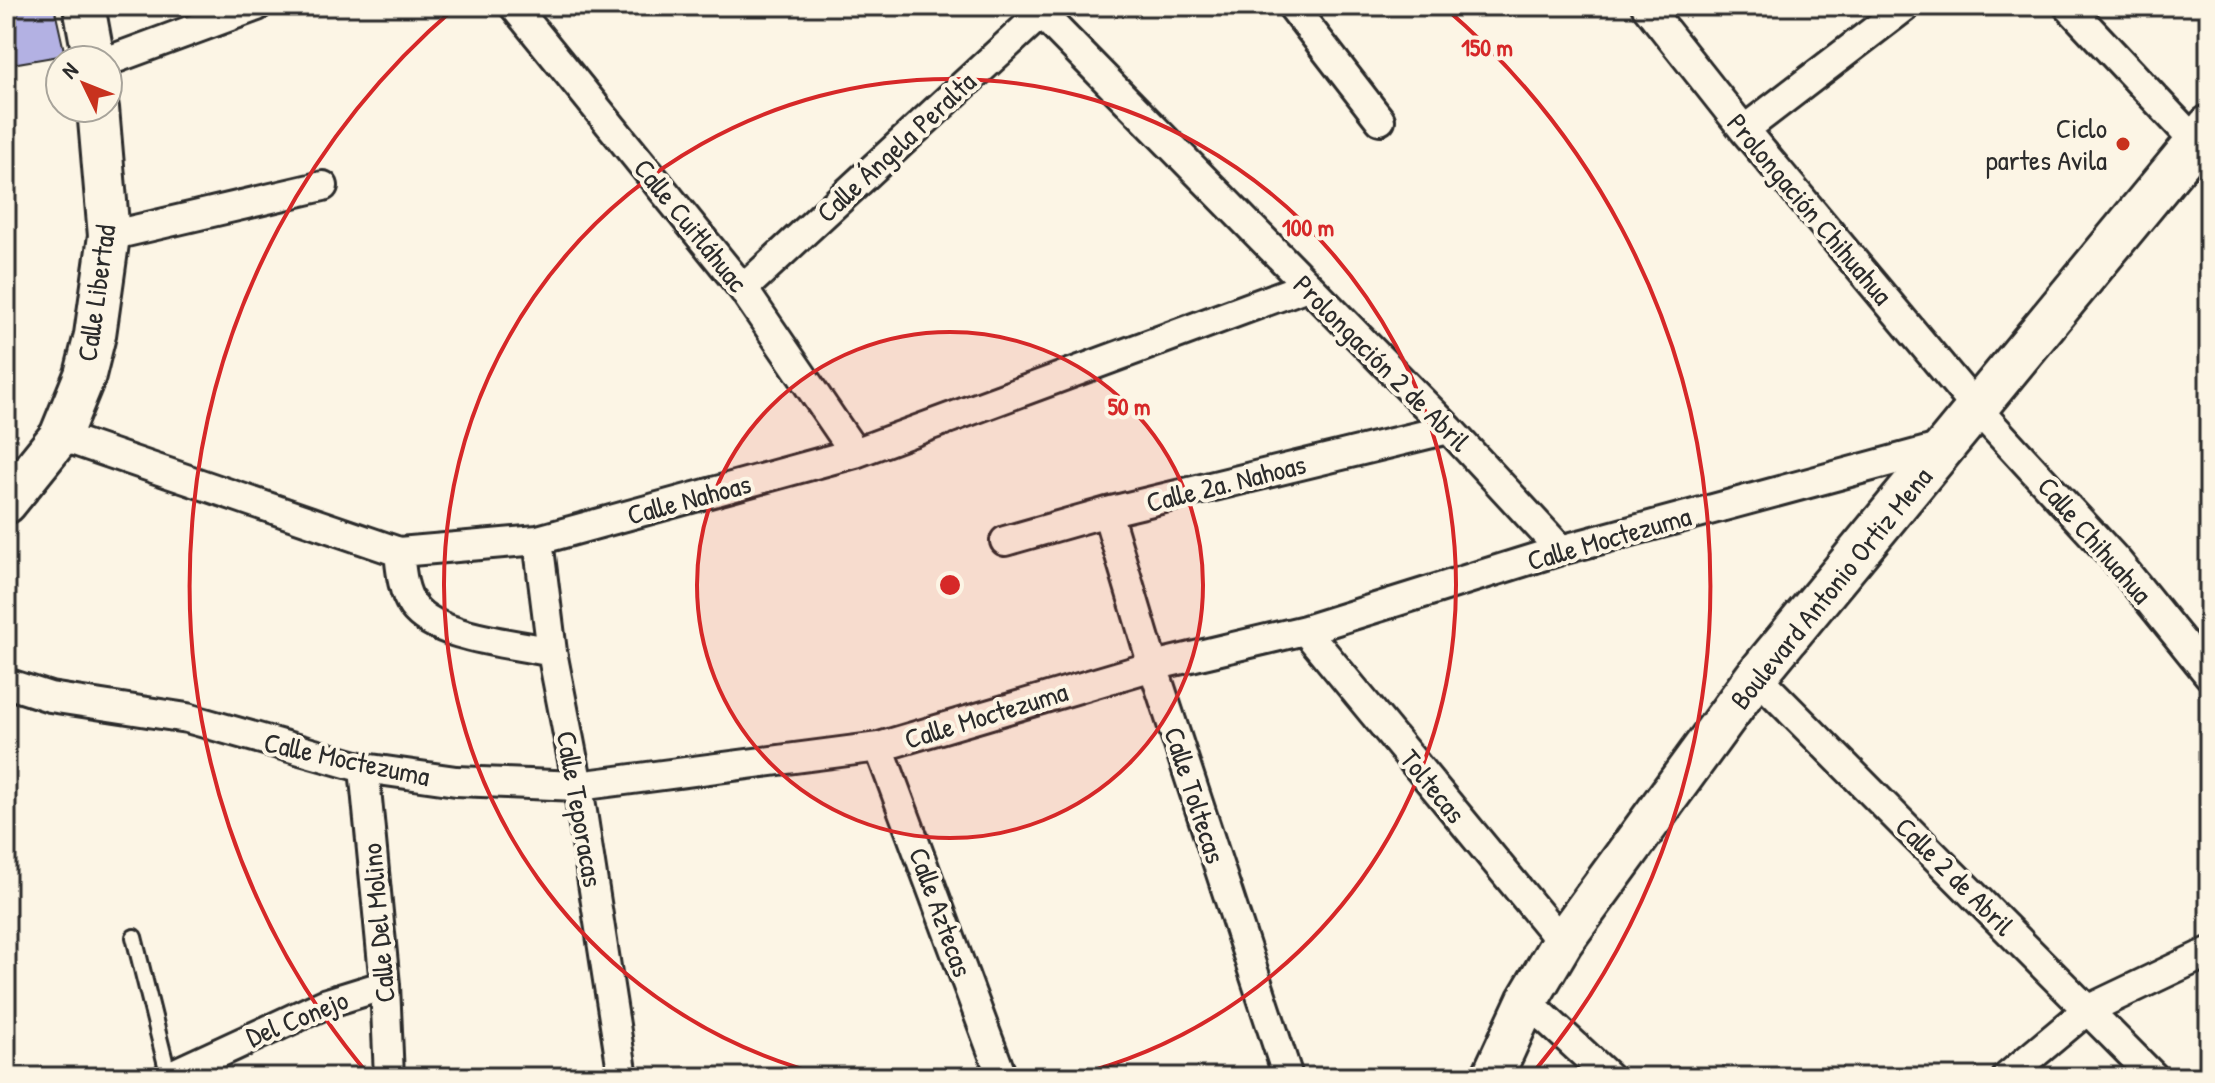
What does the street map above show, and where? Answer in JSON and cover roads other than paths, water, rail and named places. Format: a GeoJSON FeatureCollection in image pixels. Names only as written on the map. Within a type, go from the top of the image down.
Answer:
{"type":"FeatureCollection","features":[{"type":"Feature","properties":{"kind":"main road"},"geometry":{"type":"LineString","coordinates":[[84,6],[91,44]]}},
{"type":"Feature","properties":{"kind":"main road","name":"Calle Libertad"},"geometry":{"type":"LineString","coordinates":[[6,503],[60,436],[85,375],[95,335],[109,236],[99,124]]}},
{"type":"Feature","properties":{"kind":"main road","name":"Boulevard Antonio Ortiz Mena"},"geometry":{"type":"LineString","coordinates":[[1492,1077],[1527,1001],[1562,942],[1756,676],[2205,141]]}},
{"type":"Feature","properties":{"kind":"street"},"geometry":{"type":"LineString","coordinates":[[124,55],[257,6]]}},
{"type":"Feature","properties":{"kind":"street","name":"Calle Cuitláhuac"},"geometry":{"type":"LineString","coordinates":[[514,6],[743,289],[855,453]]}},
{"type":"Feature","properties":{"kind":"street"},"geometry":{"type":"LineString","coordinates":[[1292,6],[1380,120]]}},
{"type":"Feature","properties":{"kind":"street","name":"Prolongación Chihuahua"},"geometry":{"type":"LineString","coordinates":[[1646,6],[1744,130],[1978,410]]}},
{"type":"Feature","properties":{"kind":"street"},"geometry":{"type":"LineString","coordinates":[[1744,130],[1906,6]]}},
{"type":"Feature","properties":{"kind":"street"},"geometry":{"type":"LineString","coordinates":[[2068,6],[2205,141]]}},
{"type":"Feature","properties":{"kind":"street","name":"Calle Ángela Peralta"},"geometry":{"type":"LineString","coordinates":[[743,289],[1041,8]]}},
{"type":"Feature","properties":{"kind":"street","name":"Prolongación 2 de Abril"},"geometry":{"type":"LineString","coordinates":[[1041,8],[1307,286],[1449,429],[1561,550]]}},
{"type":"Feature","properties":{"kind":"street"},"geometry":{"type":"LineString","coordinates":[[109,236],[323,186]]}},
{"type":"Feature","properties":{"kind":"street","name":"Calle Nahoas"},"geometry":{"type":"LineString","coordinates":[[60,436],[399,552],[538,540],[855,453],[1307,286]]}},
{"type":"Feature","properties":{"kind":"street","name":"Calle Chihuahua"},"geometry":{"type":"LineString","coordinates":[[1978,410],[2117,561],[2209,675]]}},
{"type":"Feature","properties":{"kind":"street","name":"Calle 2a. Nahoas"},"geometry":{"type":"LineString","coordinates":[[1005,541],[1107,512],[1449,429]]}},
{"type":"Feature","properties":{"kind":"street","name":"Calle Moctezuma"},"geometry":{"type":"LineString","coordinates":[[6,683],[50,697],[187,718],[364,768],[456,781],[578,786],[879,747],[1153,666],[1305,630],[1561,550],[1947,446]]}},
{"type":"Feature","properties":{"kind":"street","name":"Calle Toltecas"},"geometry":{"type":"LineString","coordinates":[[1107,512],[1153,666],[1288,1077]]}},
{"type":"Feature","properties":{"kind":"street","name":"Calle Teporacas"},"geometry":{"type":"LineString","coordinates":[[538,540],[552,652],[578,786],[623,1077]]}},
{"type":"Feature","properties":{"kind":"street"},"geometry":{"type":"LineString","coordinates":[[399,552],[403,583],[411,604],[424,618],[442,628],[552,652]]}},
{"type":"Feature","properties":{"kind":"street","name":"Toltecas"},"geometry":{"type":"LineString","coordinates":[[1305,630],[1562,942]]}},
{"type":"Feature","properties":{"kind":"street","name":"Calle 2 de Abril"},"geometry":{"type":"LineString","coordinates":[[1756,676],[2154,1077]]}},
{"type":"Feature","properties":{"kind":"street","name":"Calle Aztecas"},"geometry":{"type":"LineString","coordinates":[[879,747],[1002,1077]]}},
{"type":"Feature","properties":{"kind":"street","name":"Calle Del Molino"},"geometry":{"type":"LineString","coordinates":[[364,768],[385,985],[389,1077]]}},
{"type":"Feature","properties":{"kind":"street"},"geometry":{"type":"LineString","coordinates":[[2007,1077],[2087,1010],[2209,952]]}},
{"type":"Feature","properties":{"kind":"street","name":"Del Conejo"},"geometry":{"type":"LineString","coordinates":[[168,1077],[327,1003],[385,985]]}},
{"type":"Feature","properties":{"kind":"street"},"geometry":{"type":"LineString","coordinates":[[1527,1001],[1609,1077]]}},
{"type":"Feature","properties":{"kind":"lane"},"geometry":{"type":"LineString","coordinates":[[134,937],[168,1077]]}},
{"type":"Feature","properties":{"kind":"place","name":"Ciclo partes Avila"},"geometry":{"type":"Point","coordinates":[2123,144]}}]}
